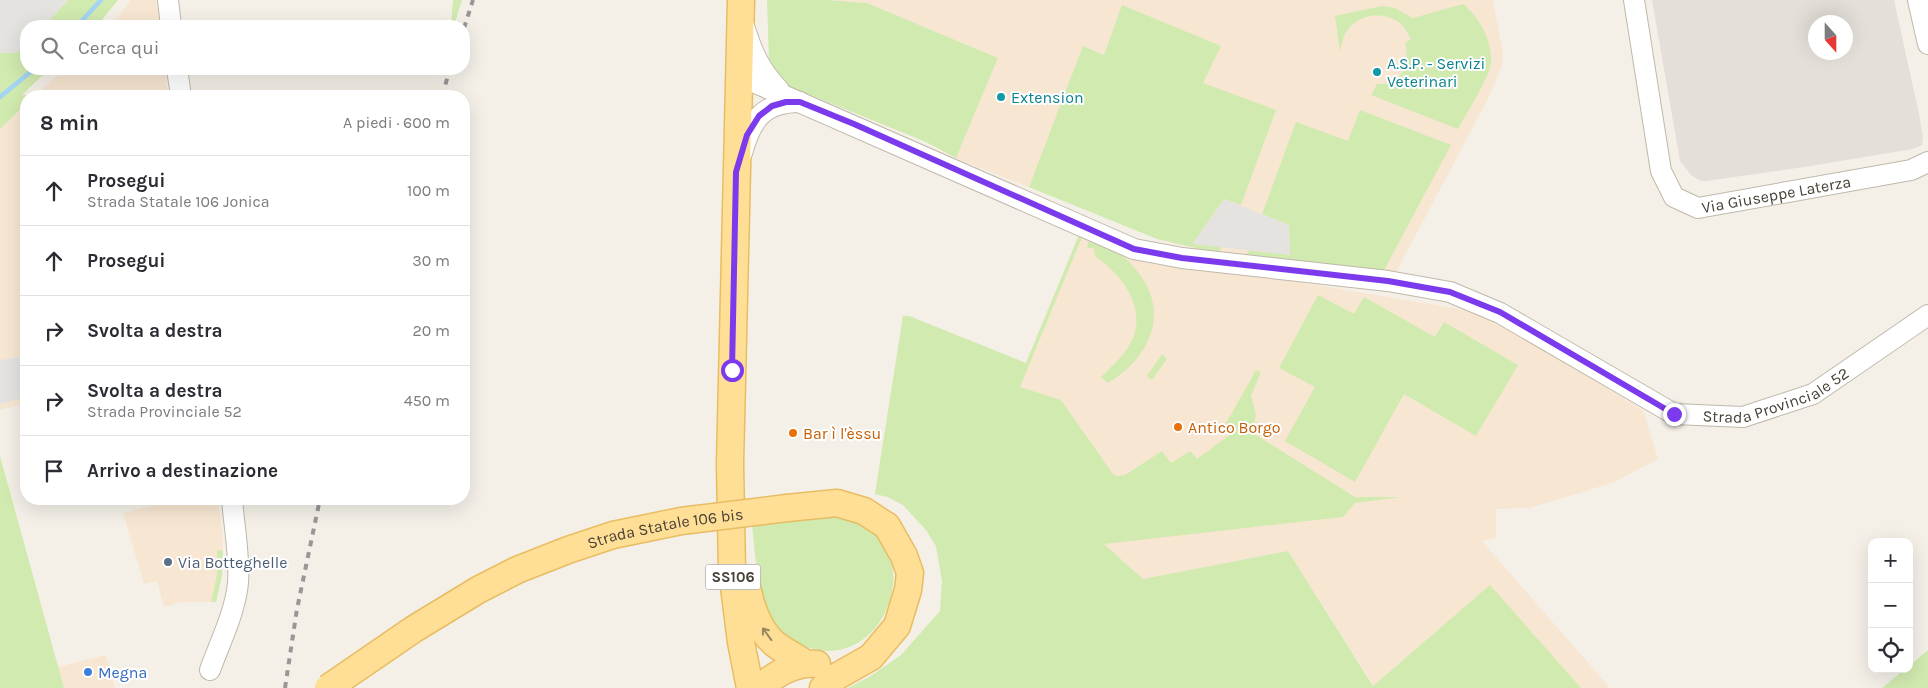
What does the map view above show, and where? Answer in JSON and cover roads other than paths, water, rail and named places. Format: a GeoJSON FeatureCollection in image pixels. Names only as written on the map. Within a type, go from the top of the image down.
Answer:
{"type":"FeatureCollection","features":[{"type":"Feature","properties":{"kind":"main road","name":"SS106"},"geometry":{"type":"LineString","coordinates":[[741,8],[730,464],[732,571],[741,642],[750,688]]}},
{"type":"Feature","properties":{"kind":"main road"},"geometry":{"type":"LineString","coordinates":[[730,464],[748,590],[758,622],[774,644],[805,663]]}},
{"type":"Feature","properties":{"kind":"main road","name":"Strada Statale 106 bis"},"geometry":{"type":"LineString","coordinates":[[328,688],[414,630],[478,590],[517,570],[568,550],[613,535],[680,521],[836,503],[864,511],[887,526],[904,556],[910,573],[897,626],[871,656],[834,678],[823,688]]}},
{"type":"Feature","properties":{"kind":"main road"},"geometry":{"type":"LineString","coordinates":[[759,688],[777,673],[805,663],[836,665],[871,656]]}},
{"type":"Feature","properties":{"kind":"street"},"geometry":{"type":"LineString","coordinates":[[168,0],[170,20]]}},
{"type":"Feature","properties":{"kind":"street","name":"Via Giuseppe Laterza"},"geometry":{"type":"LineString","coordinates":[[1634,0],[1661,171],[1674,197],[1698,208],[1911,170],[1928,162]]}},
{"type":"Feature","properties":{"kind":"street"},"geometry":{"type":"LineString","coordinates":[[1918,0],[1928,44]]}},
{"type":"Feature","properties":{"kind":"street"},"geometry":{"type":"LineString","coordinates":[[741,8],[751,48],[764,74],[780,91],[800,102]]}},
{"type":"Feature","properties":{"kind":"street"},"geometry":{"type":"LineString","coordinates":[[178,75],[180,90]]}},
{"type":"Feature","properties":{"kind":"street"},"geometry":{"type":"LineString","coordinates":[[739,84],[750,97],[800,102]]}},
{"type":"Feature","properties":{"kind":"street"},"geometry":{"type":"LineString","coordinates":[[736,172],[747,135],[759,116],[772,106],[786,102],[800,102]]}},
{"type":"Feature","properties":{"kind":"street","name":"Strada Provinciale 52"},"geometry":{"type":"LineString","coordinates":[[800,102],[863,128],[1134,249],[1182,258],[1388,281],[1450,292],[1500,312],[1674,414],[1743,417],[1813,394],[1928,315]]}},
{"type":"Feature","properties":{"kind":"street"},"geometry":{"type":"LineString","coordinates":[[210,670],[233,608],[238,582],[232,505]]}},
{"type":"Feature","properties":{"kind":"waterway"},"geometry":{"type":"LineString","coordinates":[[83,20],[101,0]]}},
{"type":"Feature","properties":{"kind":"waterway"},"geometry":{"type":"LineString","coordinates":[[0,97],[27,75]]}},
{"type":"Feature","properties":{"kind":"railway"},"geometry":{"type":"LineString","coordinates":[[467,20],[473,0]]}},
{"type":"Feature","properties":{"kind":"railway"},"geometry":{"type":"LineString","coordinates":[[444,90],[448,75]]}},
{"type":"Feature","properties":{"kind":"railway"},"geometry":{"type":"LineString","coordinates":[[285,688],[297,609],[319,505]]}},
{"type":"Feature","properties":{"kind":"place","name":"A.S.P. - Servizi Veterinari"},"geometry":{"type":"Point","coordinates":[1377,72]}},
{"type":"Feature","properties":{"kind":"place","name":"Extension"},"geometry":{"type":"Point","coordinates":[1001,97]}},
{"type":"Feature","properties":{"kind":"place","name":"Antico Borgo"},"geometry":{"type":"Point","coordinates":[1178,427]}},
{"type":"Feature","properties":{"kind":"place","name":"Bar ì l'èssu"},"geometry":{"type":"Point","coordinates":[793,433]}},
{"type":"Feature","properties":{"kind":"place","name":"Via Botteghelle"},"geometry":{"type":"Point","coordinates":[168,562]}},
{"type":"Feature","properties":{"kind":"place","name":"Megna"},"geometry":{"type":"Point","coordinates":[88,672]}}]}
